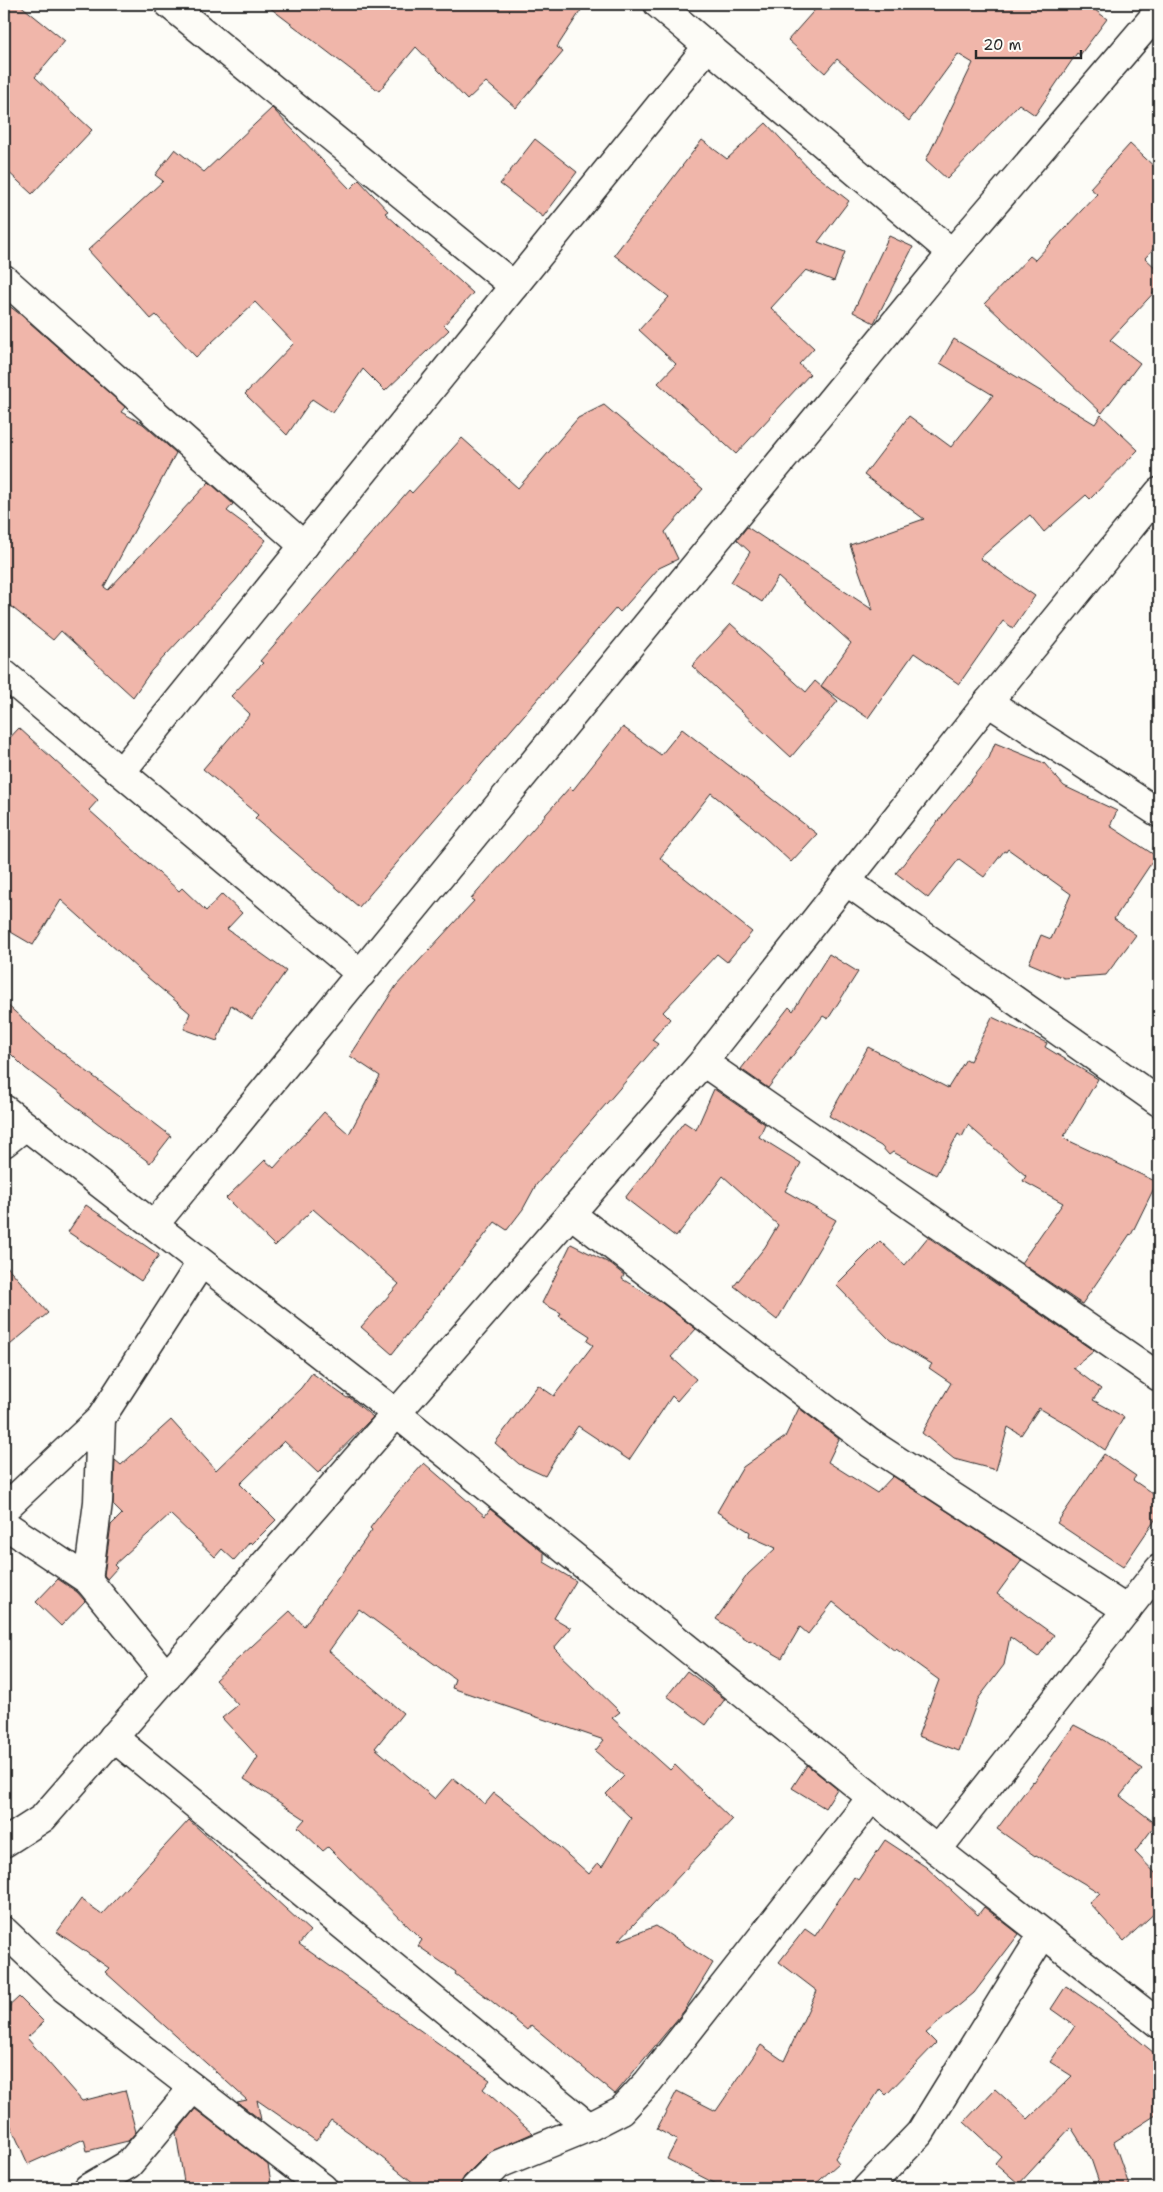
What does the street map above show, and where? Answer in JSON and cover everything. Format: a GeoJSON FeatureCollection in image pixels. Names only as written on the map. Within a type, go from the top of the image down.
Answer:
{"type":"FeatureCollection","features":[{"type":"Feature","properties":{"kind":"street"},"geometry":{"type":"LineString","coordinates":[[169,4],[514,286]]}},
{"type":"Feature","properties":{"kind":"street"},"geometry":{"type":"LineString","coordinates":[[658,4],[952,253]]}},
{"type":"Feature","properties":{"kind":"street"},"geometry":{"type":"LineString","coordinates":[[154,1225],[1148,12]]}},
{"type":"Feature","properties":{"kind":"street"},"geometry":{"type":"LineString","coordinates":[[121,772],[708,46]]}},
{"type":"Feature","properties":{"kind":"street"},"geometry":{"type":"LineString","coordinates":[[4,279],[304,546]]}},
{"type":"Feature","properties":{"kind":"street"},"geometry":{"type":"LineString","coordinates":[[4,1843],[43,1818],[703,1062],[988,702],[1159,492]]}},
{"type":"Feature","properties":{"kind":"street"},"geometry":{"type":"LineString","coordinates":[[4,674],[361,974]]}},
{"type":"Feature","properties":{"kind":"street"},"geometry":{"type":"LineString","coordinates":[[988,702],[1159,813]]}},
{"type":"Feature","properties":{"kind":"street"},"geometry":{"type":"LineString","coordinates":[[846,881],[1159,1102]]}},
{"type":"Feature","properties":{"kind":"street"},"geometry":{"type":"LineString","coordinates":[[703,1062],[1159,1378]]}},
{"type":"Feature","properties":{"kind":"street"},"geometry":{"type":"LineString","coordinates":[[4,1109],[397,1414],[937,1850],[1159,2024]]}},
{"type":"Feature","properties":{"kind":"street"},"geometry":{"type":"LineString","coordinates":[[4,1143],[25,1126]]}},
{"type":"Feature","properties":{"kind":"street"},"geometry":{"type":"LineString","coordinates":[[571,1214],[870,1443],[1127,1610]]}},
{"type":"Feature","properties":{"kind":"street"},"geometry":{"type":"LineString","coordinates":[[4,1509],[102,1418],[201,1263]]}},
{"type":"Feature","properties":{"kind":"street"},"geometry":{"type":"LineString","coordinates":[[88,1580],[98,1502],[102,1418]]}},
{"type":"Feature","properties":{"kind":"street"},"geometry":{"type":"LineString","coordinates":[[4,1524],[88,1580],[167,1677]]}},
{"type":"Feature","properties":{"kind":"street"},"geometry":{"type":"LineString","coordinates":[[937,1850],[1159,1569]]}},
{"type":"Feature","properties":{"kind":"street"},"geometry":{"type":"LineString","coordinates":[[113,1738],[589,2128]]}},
{"type":"Feature","properties":{"kind":"street"},"geometry":{"type":"LineString","coordinates":[[475,2188],[499,2164],[589,2128],[622,2110],[648,2082],[872,1797]]}},
{"type":"Feature","properties":{"kind":"street"},"geometry":{"type":"LineString","coordinates":[[4,1931],[64,1989],[323,2188]]}},
{"type":"Feature","properties":{"kind":"street"},"geometry":{"type":"LineString","coordinates":[[867,2188],[920,2133],[1043,1934]]}},
{"type":"Feature","properties":{"kind":"street"},"geometry":{"type":"LineString","coordinates":[[104,2185],[129,2164],[193,2088]]}},
{"type":"Feature","properties":{"kind":"building"},"geometry":{"type":"Polygon","coordinates":[[[4,4],[19,4],[65,41],[35,77],[92,130],[32,194],[4,168],[4,4]]]}},
{"type":"Feature","properties":{"kind":"building"},"geometry":{"type":"Polygon","coordinates":[[[265,4],[585,4],[557,47],[563,52],[516,108],[486,82],[467,100],[416,47],[379,91],[265,4]]]}},
{"type":"Feature","properties":{"kind":"building"},"geometry":{"type":"Polygon","coordinates":[[[820,4],[1087,4],[1107,19],[1080,55],[1077,53],[1035,115],[1019,104],[947,179],[926,160],[973,63],[958,54],[909,121],[837,59],[825,73],[788,40],[820,4]]]}},
{"type":"Feature","properties":{"kind":"building"},"geometry":{"type":"Polygon","coordinates":[[[272,108],[350,189],[359,180],[388,211],[385,213],[473,293],[444,325],[449,330],[385,391],[363,369],[333,413],[312,399],[287,435],[245,394],[294,343],[255,302],[196,357],[156,315],[151,319],[88,250],[163,181],[155,175],[175,149],[204,172],[272,108]]]}},
{"type":"Feature","properties":{"kind":"building"},"geometry":{"type":"Polygon","coordinates":[[[766,123],[811,171],[849,201],[818,242],[845,252],[834,281],[806,270],[771,308],[814,348],[799,364],[810,374],[736,454],[658,383],[676,364],[639,330],[669,297],[614,255],[702,140],[727,159],[766,123]]]}},
{"type":"Feature","properties":{"kind":"building"},"geometry":{"type":"Polygon","coordinates":[[[535,139],[577,172],[543,217],[500,184],[535,139]]]}},
{"type":"Feature","properties":{"kind":"building"},"geometry":{"type":"Polygon","coordinates":[[[1130,144],[1159,171],[1159,243],[1145,258],[1159,271],[1159,287],[1110,340],[1140,363],[1102,413],[985,303],[1030,256],[1035,260],[1097,194],[1090,188],[1130,144]]]}},
{"type":"Feature","properties":{"kind":"building"},"geometry":{"type":"Polygon","coordinates":[[[889,236],[913,247],[874,323],[853,312],[889,236]]]}},
{"type":"Feature","properties":{"kind":"building"},"geometry":{"type":"Polygon","coordinates":[[[4,302],[125,407],[121,412],[143,424],[176,453],[104,587],[108,590],[209,482],[233,504],[227,511],[266,540],[236,580],[151,671],[133,697],[61,631],[53,640],[4,601],[4,302]]]}},
{"type":"Feature","properties":{"kind":"building"},"geometry":{"type":"Polygon","coordinates":[[[954,339],[1095,424],[1101,415],[1138,450],[1090,499],[1086,495],[1044,532],[1030,515],[980,558],[1035,596],[1013,628],[1003,621],[959,684],[914,653],[868,718],[821,686],[851,643],[778,577],[762,602],[731,582],[750,552],[737,540],[747,527],[873,610],[850,545],[924,519],[864,475],[909,416],[951,447],[993,395],[940,363],[954,339]]]}},
{"type":"Feature","properties":{"kind":"building"},"geometry":{"type":"Polygon","coordinates":[[[604,405],[703,489],[665,532],[678,559],[659,568],[620,612],[616,608],[359,907],[255,818],[258,815],[203,769],[250,714],[231,696],[263,663],[260,661],[409,490],[412,493],[462,438],[518,488],[578,418],[604,405]]]}},
{"type":"Feature","properties":{"kind":"building"},"geometry":{"type":"Polygon","coordinates":[[[731,624],[806,692],[815,681],[838,701],[791,757],[692,666],[731,624]]]}},
{"type":"Feature","properties":{"kind":"building"},"geometry":{"type":"Polygon","coordinates":[[[623,727],[661,755],[682,729],[817,834],[791,862],[752,826],[711,793],[660,858],[752,932],[727,962],[717,954],[663,1012],[670,1019],[652,1040],[658,1044],[536,1185],[523,1209],[507,1230],[495,1222],[392,1354],[361,1327],[399,1284],[313,1209],[275,1246],[226,1198],[265,1160],[274,1168],[324,1112],[349,1134],[380,1076],[350,1056],[396,986],[474,901],[471,899],[570,787],[573,790],[623,727]]]}},
{"type":"Feature","properties":{"kind":"building"},"geometry":{"type":"Polygon","coordinates":[[[19,728],[98,800],[89,810],[179,891],[182,888],[206,911],[222,894],[242,913],[227,929],[286,971],[252,1019],[231,1005],[217,1041],[184,1029],[190,1013],[61,900],[33,945],[4,928],[4,744],[19,728]]]}},
{"type":"Feature","properties":{"kind":"building"},"geometry":{"type":"Polygon","coordinates":[[[995,743],[1044,763],[1064,786],[1117,811],[1110,826],[1156,856],[1114,919],[1136,935],[1106,975],[1064,978],[1029,963],[1041,935],[1051,939],[1071,894],[1008,849],[1006,852],[1004,851],[984,877],[959,859],[928,898],[896,873],[989,758],[995,743]]]}},
{"type":"Feature","properties":{"kind":"building"},"geometry":{"type":"Polygon","coordinates":[[[829,954],[858,972],[828,1019],[823,1016],[768,1088],[741,1069],[789,1007],[793,1011],[829,954]]]}},
{"type":"Feature","properties":{"kind":"building"},"geometry":{"type":"Polygon","coordinates":[[[4,1002],[46,1040],[171,1136],[150,1163],[25,1068],[4,1047],[4,1002]]]}},
{"type":"Feature","properties":{"kind":"building"},"geometry":{"type":"Polygon","coordinates":[[[992,1017],[1047,1043],[1045,1047],[1098,1079],[1063,1138],[1157,1182],[1131,1235],[1082,1304],[1021,1263],[1063,1203],[1023,1181],[1026,1176],[968,1125],[962,1137],[958,1134],[936,1175],[893,1152],[889,1155],[881,1146],[829,1116],[868,1047],[948,1088],[966,1059],[970,1061],[992,1017]]]}},
{"type":"Feature","properties":{"kind":"building"},"geometry":{"type":"Polygon","coordinates":[[[714,1089],[765,1124],[759,1137],[801,1163],[785,1191],[836,1220],[777,1320],[734,1286],[765,1247],[778,1225],[723,1176],[676,1237],[625,1198],[684,1122],[696,1130],[714,1089]]]}},
{"type":"Feature","properties":{"kind":"building"},"geometry":{"type":"Polygon","coordinates":[[[86,1205],[159,1255],[141,1281],[68,1232],[86,1205]]]}},
{"type":"Feature","properties":{"kind":"building"},"geometry":{"type":"Polygon","coordinates":[[[928,1237],[1094,1351],[1073,1368],[1101,1389],[1093,1400],[1124,1417],[1105,1450],[1077,1430],[1039,1408],[1021,1435],[1008,1427],[996,1470],[954,1459],[922,1433],[951,1383],[929,1368],[932,1364],[890,1340],[836,1285],[880,1241],[905,1265],[928,1237]]]}},
{"type":"Feature","properties":{"kind":"building"},"geometry":{"type":"Polygon","coordinates":[[[571,1244],[609,1263],[624,1275],[622,1279],[662,1303],[696,1329],[671,1357],[696,1379],[677,1401],[672,1396],[629,1460],[578,1426],[545,1476],[519,1464],[495,1443],[538,1385],[554,1396],[593,1345],[587,1341],[590,1336],[559,1316],[561,1313],[542,1303],[571,1244]]]}},
{"type":"Feature","properties":{"kind":"building"},"geometry":{"type":"Polygon","coordinates":[[[4,1263],[48,1313],[4,1350],[4,1263]]]}},
{"type":"Feature","properties":{"kind":"building"},"geometry":{"type":"Polygon","coordinates":[[[312,1373],[347,1398],[349,1397],[373,1417],[318,1473],[284,1441],[240,1484],[276,1520],[252,1544],[250,1542],[234,1560],[222,1549],[215,1557],[170,1514],[114,1565],[117,1568],[107,1579],[104,1575],[111,1525],[122,1514],[113,1505],[115,1460],[121,1465],[171,1420],[216,1470],[301,1388],[312,1373]]]}},
{"type":"Feature","properties":{"kind":"building"},"geometry":{"type":"Polygon","coordinates":[[[799,1408],[839,1439],[828,1462],[877,1493],[893,1476],[1022,1560],[997,1594],[1054,1635],[1038,1657],[1010,1637],[1004,1665],[978,1699],[959,1751],[918,1736],[939,1680],[896,1649],[895,1651],[833,1602],[808,1634],[800,1627],[782,1658],[749,1641],[716,1619],[748,1574],[776,1548],[749,1536],[750,1532],[717,1512],[743,1467],[785,1437],[799,1408]]]}},
{"type":"Feature","properties":{"kind":"building"},"geometry":{"type":"Polygon","coordinates":[[[1104,1454],[1136,1476],[1133,1480],[1159,1498],[1159,1514],[1123,1567],[1057,1523],[1104,1454]]]}},
{"type":"Feature","properties":{"kind":"building"},"geometry":{"type":"Polygon","coordinates":[[[424,1463],[485,1516],[490,1509],[544,1553],[544,1562],[576,1581],[554,1618],[571,1628],[554,1648],[620,1712],[612,1718],[670,1770],[675,1765],[732,1820],[618,1941],[656,1926],[713,1963],[684,2011],[615,2094],[531,2025],[527,2030],[455,1974],[456,1972],[418,1946],[422,1940],[328,1847],[323,1851],[298,1827],[305,1819],[244,1779],[258,1757],[222,1718],[238,1705],[215,1680],[290,1611],[304,1626],[372,1530],[370,1528],[424,1463]],[[359,1609],[329,1651],[403,1713],[375,1748],[435,1799],[453,1778],[485,1804],[494,1793],[530,1821],[589,1874],[598,1863],[602,1867],[631,1818],[606,1794],[624,1776],[595,1751],[604,1740],[452,1688],[455,1679],[359,1609]]]}},
{"type":"Feature","properties":{"kind":"building"},"geometry":{"type":"Polygon","coordinates":[[[58,1579],[77,1592],[85,1601],[61,1626],[36,1602],[58,1579]]]}},
{"type":"Feature","properties":{"kind":"building"},"geometry":{"type":"Polygon","coordinates":[[[687,1671],[725,1699],[706,1725],[667,1696],[687,1671]]]}},
{"type":"Feature","properties":{"kind":"building"},"geometry":{"type":"Polygon","coordinates":[[[1074,1725],[1105,1741],[1142,1769],[1120,1796],[1156,1824],[1135,1852],[1159,1877],[1159,1909],[1124,1941],[1089,1903],[1100,1893],[1035,1856],[997,1829],[1034,1782],[1074,1725]]]}},
{"type":"Feature","properties":{"kind":"building"},"geometry":{"type":"Polygon","coordinates":[[[807,1765],[837,1789],[825,1808],[792,1788],[807,1765]]]}},
{"type":"Feature","properties":{"kind":"building"},"geometry":{"type":"Polygon","coordinates":[[[189,1820],[310,1931],[299,1944],[490,2080],[483,2089],[533,2133],[488,2153],[464,2177],[460,2188],[420,2188],[331,2120],[316,2141],[257,2100],[261,2120],[237,2102],[247,2100],[105,1972],[109,1968],[57,1932],[81,1899],[102,1914],[189,1820]]]}},
{"type":"Feature","properties":{"kind":"building"},"geometry":{"type":"Polygon","coordinates":[[[885,1840],[926,1867],[978,1915],[984,1907],[1019,1934],[974,1993],[926,2033],[936,2043],[886,2095],[880,2089],[835,2158],[839,2163],[811,2188],[724,2188],[667,2159],[677,2140],[657,2129],[677,2091],[716,2111],[761,2045],[784,2061],[817,1991],[779,1962],[805,1929],[815,1936],[854,1877],[858,1880],[885,1840]]]}},
{"type":"Feature","properties":{"kind":"building"},"geometry":{"type":"Polygon","coordinates":[[[1066,1986],[1105,2013],[1159,2057],[1159,2113],[1114,2142],[1130,2188],[1101,2188],[1091,2159],[1071,2127],[1019,2184],[995,2163],[1001,2156],[964,2122],[995,2089],[1028,2119],[1072,2076],[1050,2062],[1075,2026],[1051,2009],[1066,1986]]]}},
{"type":"Feature","properties":{"kind":"building"},"geometry":{"type":"Polygon","coordinates":[[[19,1997],[44,2022],[27,2038],[82,2101],[125,2090],[136,2132],[128,2141],[87,2151],[84,2139],[28,2164],[4,2111],[4,2011],[19,1997]]]}},
{"type":"Feature","properties":{"kind":"building"},"geometry":{"type":"Polygon","coordinates":[[[195,2109],[268,2165],[272,2188],[185,2188],[176,2133],[195,2109]]]}}]}
